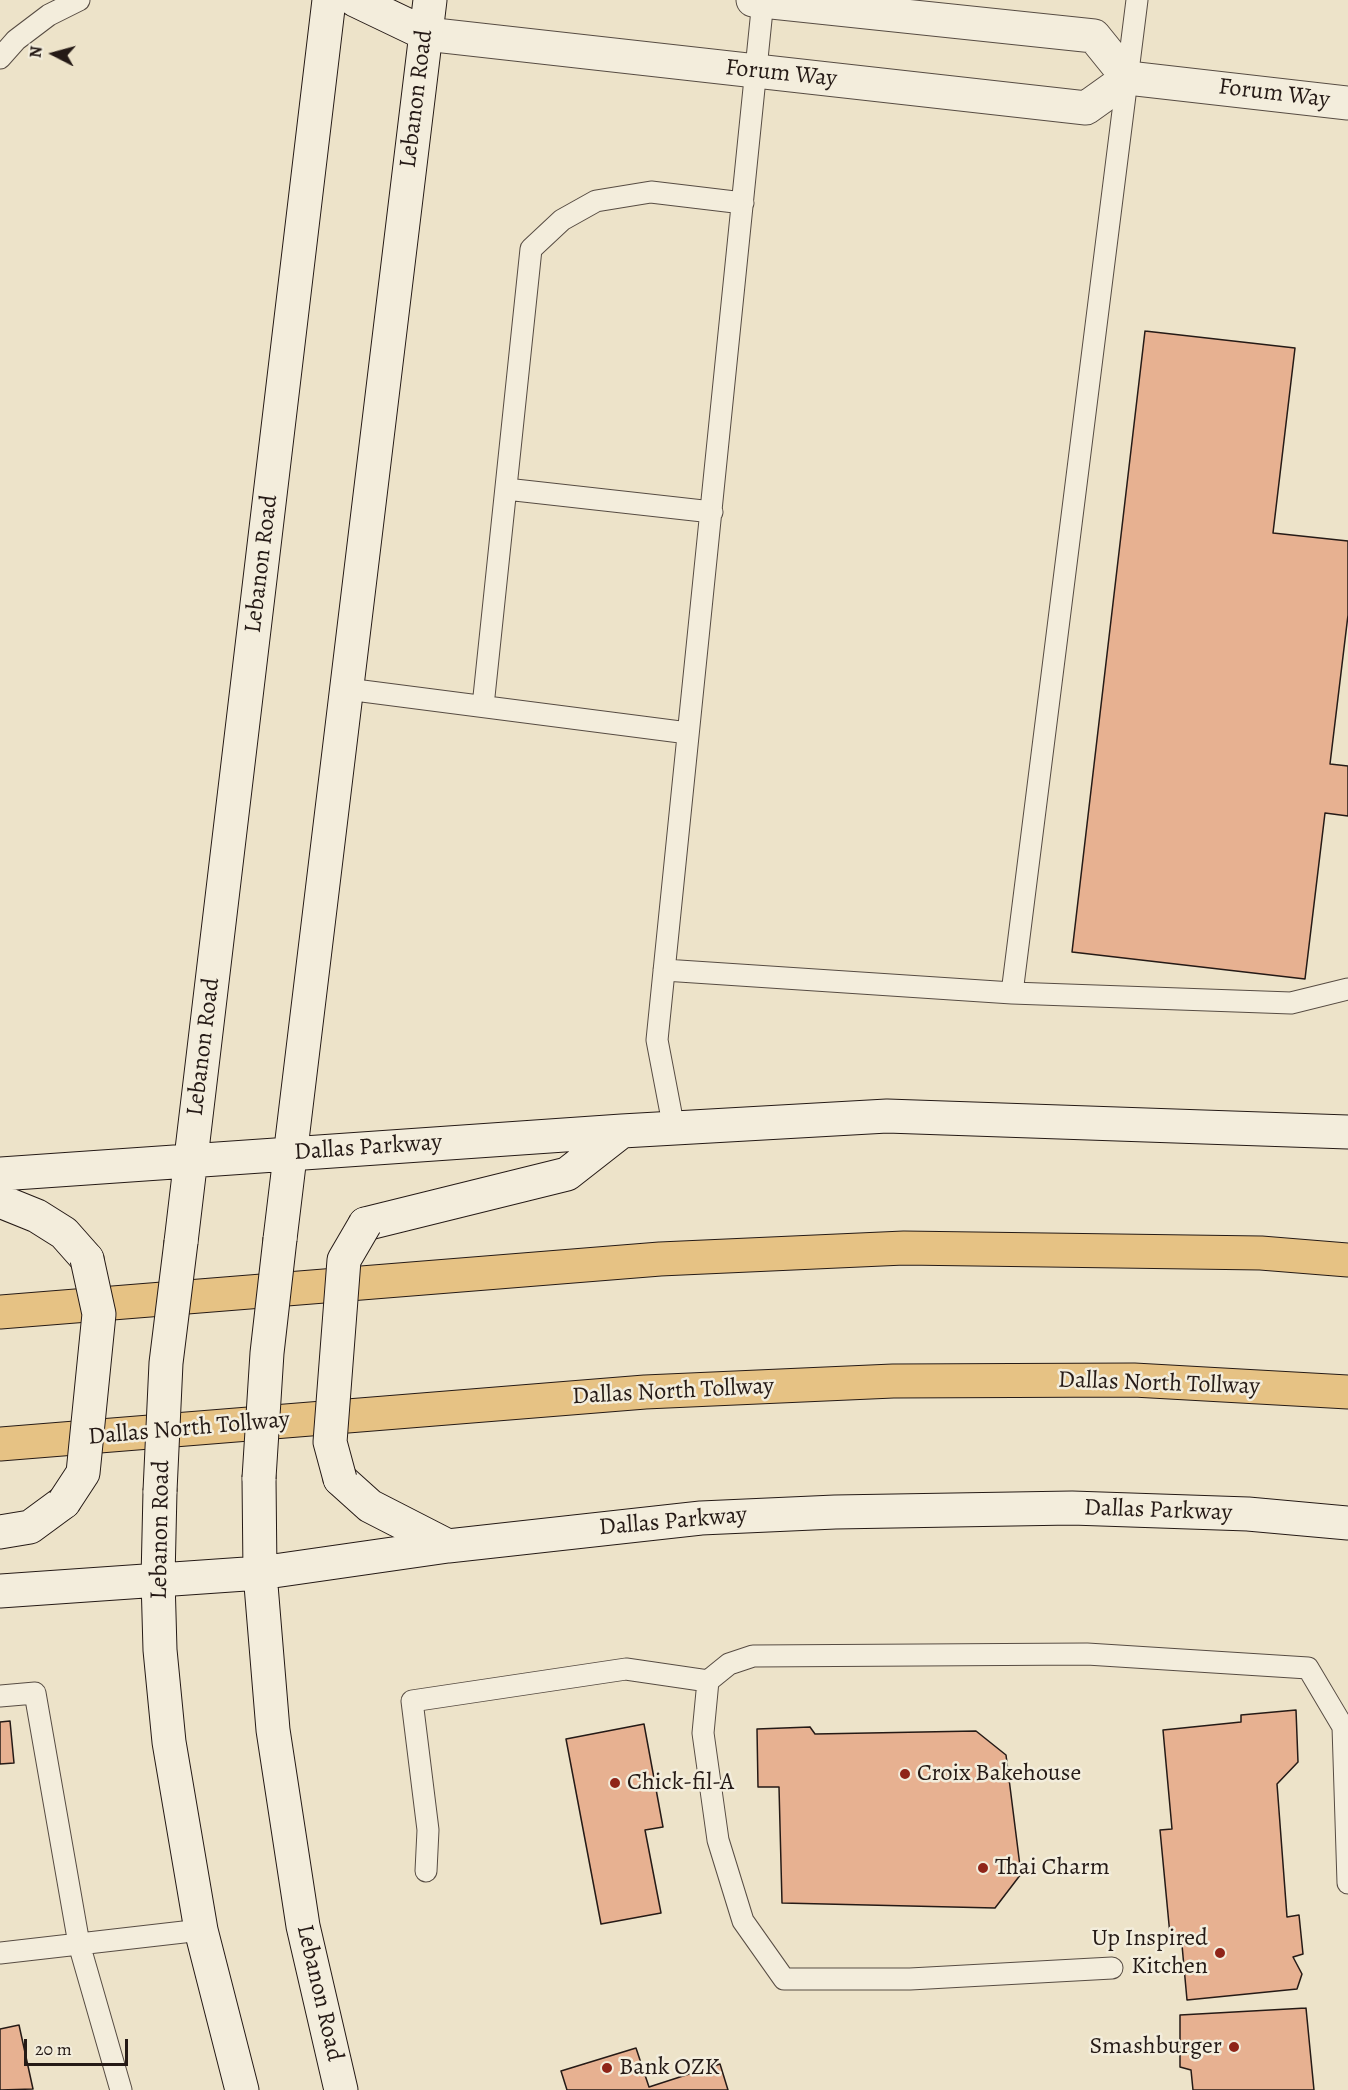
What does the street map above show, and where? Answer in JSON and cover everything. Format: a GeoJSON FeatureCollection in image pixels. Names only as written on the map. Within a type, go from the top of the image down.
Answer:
{"type":"FeatureCollection","features":[{"type":"Feature","properties":{"kind":"highway"},"geometry":{"type":"LineString","coordinates":[[1261,1253],[1348,1245]]}},
{"type":"Feature","properties":{"kind":"highway"},"geometry":{"type":"LineString","coordinates":[[0,1311],[660,1258],[904,1248],[1261,1253],[1348,1260]]}},
{"type":"Feature","properties":{"kind":"highway","name":"Dallas North Tollway"},"geometry":{"type":"LineString","coordinates":[[0,1444],[645,1392],[881,1381],[1134,1380],[1348,1392]]}},
{"type":"Feature","properties":{"kind":"main road","name":"Lebanon Road"},"geometry":{"type":"LineString","coordinates":[[242,2090],[201,1930],[169,1742],[160,1650],[158,1579],[160,1491],[166,1363],[232,829],[329,0]]}},
{"type":"Feature","properties":{"kind":"main road","name":"Forum Way"},"geometry":{"type":"LineString","coordinates":[[355,0],[426,34],[1086,108],[1128,78],[1348,103]]}},
{"type":"Feature","properties":{"kind":"main road","name":"Lebanon Road"},"geometry":{"type":"LineString","coordinates":[[341,2090],[303,1926],[273,1730],[260,1573],[259,1478],[267,1353],[280,1239],[430,0]]}},
{"type":"Feature","properties":{"kind":"main road"},"geometry":{"type":"LineString","coordinates":[[759,0],[1094,36],[1128,78]]}},
{"type":"Feature","properties":{"kind":"main road","name":"Dallas Parkway"},"geometry":{"type":"LineString","coordinates":[[0,1174],[622,1131],[886,1116],[1348,1132]]}},
{"type":"Feature","properties":{"kind":"main road"},"geometry":{"type":"LineString","coordinates":[[448,1546],[370,1506],[340,1479],[330,1442],[344,1260],[365,1224],[567,1174],[622,1131]]}},
{"type":"Feature","properties":{"kind":"main road"},"geometry":{"type":"LineString","coordinates":[[0,1201],[37,1216],[64,1233],[87,1259],[99,1314],[83,1473],[64,1502],[30,1527],[0,1532]]}},
{"type":"Feature","properties":{"kind":"main road","name":"Dallas Parkway"},"geometry":{"type":"LineString","coordinates":[[0,1591],[260,1573],[448,1546],[701,1518],[834,1512],[1072,1508],[1248,1514],[1348,1523]]}},
{"type":"Feature","properties":{"kind":"lane"},"geometry":{"type":"LineString","coordinates":[[0,58],[16,40],[49,15],[79,0]]}},
{"type":"Feature","properties":{"kind":"lane"},"geometry":{"type":"LineString","coordinates":[[674,1129],[657,1040],[757,71],[759,0]]}},
{"type":"Feature","properties":{"kind":"lane"},"geometry":{"type":"LineString","coordinates":[[1012,993],[1137,0]]}},
{"type":"Feature","properties":{"kind":"lane"},"geometry":{"type":"LineString","coordinates":[[483,706],[531,249],[562,220],[596,201],[651,192],[743,203]]}},
{"type":"Feature","properties":{"kind":"lane"},"geometry":{"type":"LineString","coordinates":[[506,489],[712,512]]}},
{"type":"Feature","properties":{"kind":"lane"},"geometry":{"type":"LineString","coordinates":[[347,688],[688,733]]}},
{"type":"Feature","properties":{"kind":"lane"},"geometry":{"type":"LineString","coordinates":[[664,970],[1012,993],[1291,1003],[1348,989]]}},
{"type":"Feature","properties":{"kind":"lane"},"geometry":{"type":"LineString","coordinates":[[1112,1968],[910,1979],[784,1979],[743,1921],[718,1840],[702,1733],[708,1681],[729,1664],[753,1656],[1087,1654],[1308,1668],[1343,1727],[1348,1883]]}},
{"type":"Feature","properties":{"kind":"lane"},"geometry":{"type":"LineString","coordinates":[[426,1871],[428,1830],[412,1701],[626,1669],[708,1681]]}},
{"type":"Feature","properties":{"kind":"lane"},"geometry":{"type":"LineString","coordinates":[[0,1696],[35,1693],[79,1944],[121,2090]]}},
{"type":"Feature","properties":{"kind":"lane"},"geometry":{"type":"LineString","coordinates":[[0,1953],[201,1930]]}},
{"type":"Feature","properties":{"kind":"building"},"geometry":{"type":"Polygon","coordinates":[[[1145,331],[1295,348],[1273,533],[1348,541],[1348,615],[1330,764],[1348,766],[1348,816],[1325,813],[1305,979],[1072,952],[1145,331]]]}},
{"type":"Feature","properties":{"kind":"building"},"geometry":{"type":"Polygon","coordinates":[[[1296,1710],[1298,1762],[1277,1784],[1287,1917],[1299,1915],[1303,1954],[1293,1957],[1302,1974],[1297,1989],[1187,2000],[1181,1934],[1170,1935],[1160,1830],[1172,1829],[1163,1730],[1241,1722],[1241,1715],[1296,1710]]]}},
{"type":"Feature","properties":{"kind":"building"},"geometry":{"type":"Polygon","coordinates":[[[10,1721],[14,1763],[0,1764],[0,1722],[10,1721]]]}},
{"type":"Feature","properties":{"kind":"building","name":"Chick-fil-A"},"geometry":{"type":"Polygon","coordinates":[[[644,1724],[663,1827],[645,1830],[661,1913],[601,1924],[566,1739],[644,1724]]]}},
{"type":"Feature","properties":{"kind":"building"},"geometry":{"type":"Polygon","coordinates":[[[810,1727],[815,1734],[976,1731],[1006,1755],[1021,1874],[995,1908],[782,1903],[779,1787],[758,1787],[757,1729],[810,1727]]]}},
{"type":"Feature","properties":{"kind":"building"},"geometry":{"type":"Polygon","coordinates":[[[1306,2008],[1314,2090],[1193,2090],[1191,2070],[1180,2067],[1180,2015],[1306,2008]]]}},
{"type":"Feature","properties":{"kind":"building"},"geometry":{"type":"Polygon","coordinates":[[[19,2025],[33,2089],[0,2090],[0,2029],[19,2025]]]}},
{"type":"Feature","properties":{"kind":"building","name":"Bank OZK"},"geometry":{"type":"Polygon","coordinates":[[[636,2048],[649,2087],[720,2064],[728,2090],[567,2090],[561,2071],[636,2048]]]}},
{"type":"Feature","properties":{"kind":"place","name":"Croix Bakehouse"},"geometry":{"type":"Point","coordinates":[905,1774]}},
{"type":"Feature","properties":{"kind":"place","name":"Chick-fil-A"},"geometry":{"type":"Point","coordinates":[615,1783]}},
{"type":"Feature","properties":{"kind":"place","name":"Thai Charm"},"geometry":{"type":"Point","coordinates":[983,1868]}},
{"type":"Feature","properties":{"kind":"place","name":"Up Inspired Kitchen"},"geometry":{"type":"Point","coordinates":[1220,1953]}},
{"type":"Feature","properties":{"kind":"place","name":"Smashburger"},"geometry":{"type":"Point","coordinates":[1234,2047]}},
{"type":"Feature","properties":{"kind":"place","name":"Bank OZK"},"geometry":{"type":"Point","coordinates":[607,2068]}}]}
